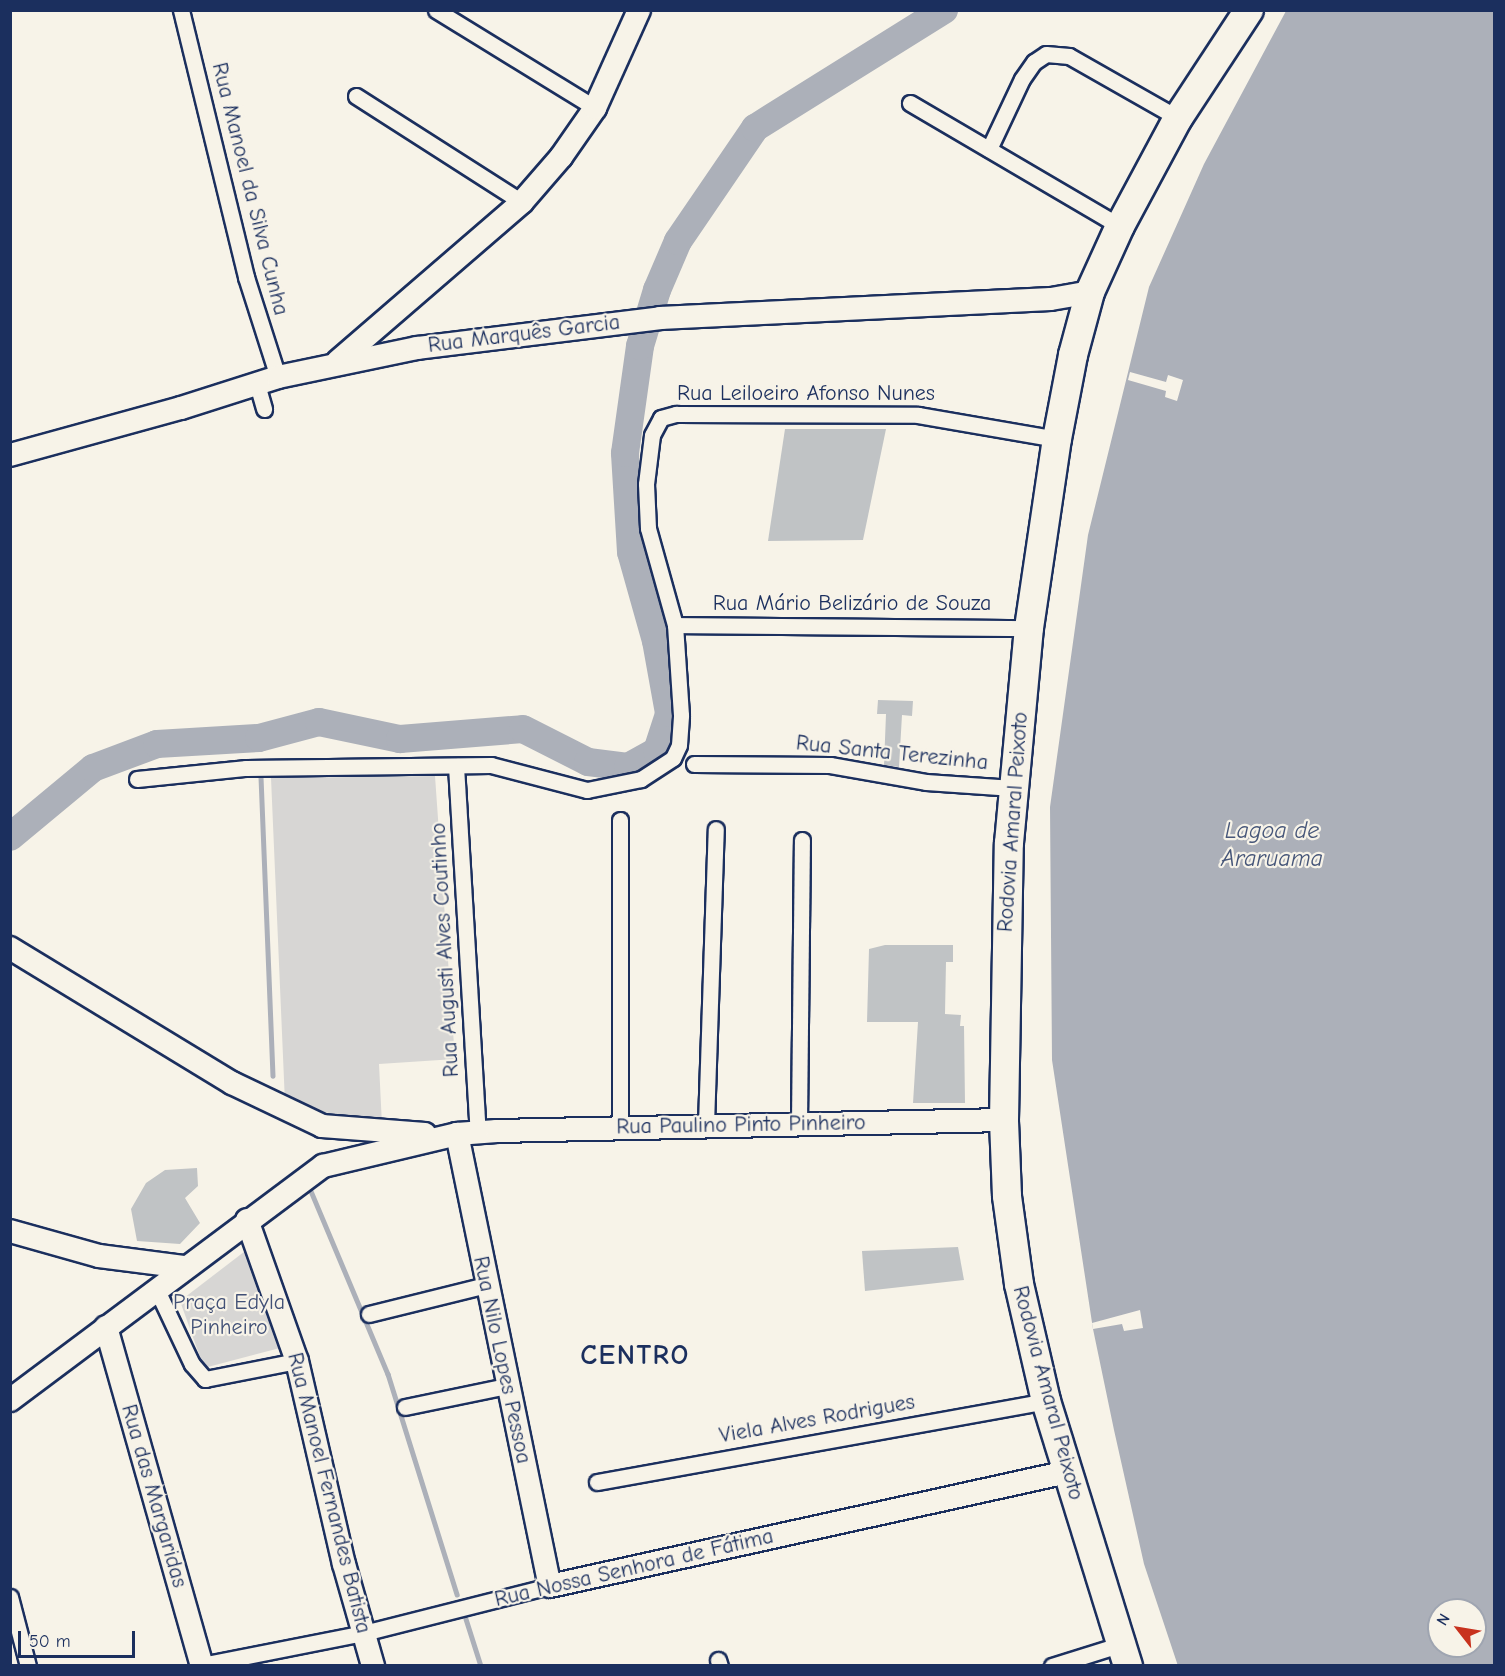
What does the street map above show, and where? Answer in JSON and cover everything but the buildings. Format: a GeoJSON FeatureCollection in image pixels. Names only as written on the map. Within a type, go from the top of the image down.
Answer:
{"type":"FeatureCollection","features":[{"type":"Feature","properties":{"kind":"highway","name":"Rodovia Amaral Peixoto"},"geometry":{"type":"LineString","coordinates":[[1125,1655],[1046,1401],[1019,1284],[1007,1197],[1004,1120],[1004,942],[1013,788],[1029,628],[1057,439],[1087,305],[1120,226],[1178,118],[1250,10]]}},
{"type":"Feature","properties":{"kind":"street","name":"Rua Manoel da Silva Cunha"},"geometry":{"type":"LineString","coordinates":[[182,10],[246,277],[278,377]]}},
{"type":"Feature","properties":{"kind":"street"},"geometry":{"type":"LineString","coordinates":[[436,10],[595,108]]}},
{"type":"Feature","properties":{"kind":"street"},"geometry":{"type":"LineString","coordinates":[[337,362],[522,202],[561,157],[595,108],[639,10]]}},
{"type":"Feature","properties":{"kind":"street"},"geometry":{"type":"LineString","coordinates":[[989,149],[1022,79],[1034,62],[1046,54],[1070,56],[1178,118]]}},
{"type":"Feature","properties":{"kind":"street"},"geometry":{"type":"LineString","coordinates":[[356,96],[522,202]]}},
{"type":"Feature","properties":{"kind":"street"},"geometry":{"type":"LineString","coordinates":[[910,103],[1120,226]]}},
{"type":"Feature","properties":{"kind":"street","name":"Rua Marquês Garcia"},"geometry":{"type":"LineString","coordinates":[[10,454],[278,377],[337,362],[417,348],[660,318],[1051,299],[1087,305]]}},
{"type":"Feature","properties":{"kind":"street"},"geometry":{"type":"LineString","coordinates":[[404,306],[399,329],[417,348]]}},
{"type":"Feature","properties":{"kind":"street"},"geometry":{"type":"LineString","coordinates":[[257,384],[264,409]]}},
{"type":"Feature","properties":{"kind":"street","name":"Rua Leiloeiro Afonso Nunes"},"geometry":{"type":"LineString","coordinates":[[675,625],[648,528],[646,484],[652,435],[661,418],[676,414],[918,415],[1057,439]]}},
{"type":"Feature","properties":{"kind":"street"},"geometry":{"type":"LineString","coordinates":[[137,779],[246,768],[456,766],[514,768],[587,790],[641,779],[661,768],[679,745],[681,715],[675,625]]}},
{"type":"Feature","properties":{"kind":"street","name":"Rua Mário Belizário de Souza"},"geometry":{"type":"LineString","coordinates":[[675,625],[1029,628]]}},
{"type":"Feature","properties":{"kind":"street","name":"Rua Santa Terezinha"},"geometry":{"type":"LineString","coordinates":[[694,764],[830,765],[926,782],[1013,788]]}},
{"type":"Feature","properties":{"kind":"street","name":"Rua Augusti Alves Coutinho"},"geometry":{"type":"LineString","coordinates":[[456,766],[467,1133]]}},
{"type":"Feature","properties":{"kind":"street"},"geometry":{"type":"LineString","coordinates":[[620,820],[620,1126]]}},
{"type":"Feature","properties":{"kind":"street"},"geometry":{"type":"LineString","coordinates":[[706,1124],[716,829]]}},
{"type":"Feature","properties":{"kind":"street"},"geometry":{"type":"LineString","coordinates":[[799,1122],[802,840]]}},
{"type":"Feature","properties":{"kind":"street"},"geometry":{"type":"LineString","coordinates":[[10,948],[232,1083],[322,1126],[387,1142]]}},
{"type":"Feature","properties":{"kind":"street","name":"Rua Paulino Pinto Pinheiro"},"geometry":{"type":"LineString","coordinates":[[387,1142],[467,1133],[620,1126],[1004,1120]]}},
{"type":"Feature","properties":{"kind":"street"},"geometry":{"type":"LineString","coordinates":[[322,1126],[323,1166]]}},
{"type":"Feature","properties":{"kind":"street","name":"Rua Nilo Lopes Pessoa"},"geometry":{"type":"LineString","coordinates":[[467,1133],[486,1285],[550,1586]]}},
{"type":"Feature","properties":{"kind":"street"},"geometry":{"type":"LineString","coordinates":[[10,1400],[184,1267],[323,1166],[387,1142]]}},
{"type":"Feature","properties":{"kind":"street","name":"Rua Manoel Fernandes Batista"},"geometry":{"type":"LineString","coordinates":[[247,1220],[297,1361],[373,1665]]}},
{"type":"Feature","properties":{"kind":"street"},"geometry":{"type":"LineString","coordinates":[[10,1231],[99,1256],[184,1267]]}},
{"type":"Feature","properties":{"kind":"street"},"geometry":{"type":"LineString","coordinates":[[369,1314],[486,1285]]}},
{"type":"Feature","properties":{"kind":"street"},"geometry":{"type":"LineString","coordinates":[[156,1288],[192,1364],[205,1379],[297,1361]]}},
{"type":"Feature","properties":{"kind":"street","name":"Rua das Margaridas"},"geometry":{"type":"LineString","coordinates":[[106,1327],[202,1665]]}},
{"type":"Feature","properties":{"kind":"street"},"geometry":{"type":"LineString","coordinates":[[405,1407],[506,1386]]}},
{"type":"Feature","properties":{"kind":"street","name":"Viela Alves Rodrigues"},"geometry":{"type":"LineString","coordinates":[[597,1482],[1046,1401]]}},
{"type":"Feature","properties":{"kind":"street","name":"Rua Nossa Senhora de Fátima"},"geometry":{"type":"LineString","coordinates":[[202,1665],[364,1633],[550,1586],[1067,1472]]}},
{"type":"Feature","properties":{"kind":"street"},"geometry":{"type":"LineString","coordinates":[[10,1597],[28,1665]]}},
{"type":"Feature","properties":{"kind":"street"},"geometry":{"type":"LineString","coordinates":[[1052,1665],[1125,1655]]}},
{"type":"Feature","properties":{"kind":"green space"},"geometry":{"type":"Polygon","coordinates":[[[435,776],[455,1059],[379,1064],[382,1125],[285,1103],[271,778],[435,776]]]}},
{"type":"Feature","properties":{"kind":"green space","name":"Praça Edyla Pinheiro"},"geometry":{"type":"Polygon","coordinates":[[[253,1245],[280,1348],[204,1368],[180,1301],[253,1245]]]}},
{"type":"Feature","properties":{"kind":"water","name":"Lagoa de Araruama"},"geometry":{"type":"Polygon","coordinates":[[[1286,11],[1494,11],[1494,1665],[1178,1666],[1144,1564],[1093,1329],[1052,1060],[1050,807],[1088,535],[1149,287],[1204,164],[1286,11]]]}},
{"type":"Feature","properties":{"kind":"pier"},"geometry":{"type":"Polygon","coordinates":[[[1130,372],[1166,382],[1168,375],[1183,380],[1177,401],[1165,397],[1166,391],[1128,380],[1130,372]]]}},
{"type":"Feature","properties":{"kind":"pier"},"geometry":{"type":"Polygon","coordinates":[[[1140,1310],[1143,1328],[1124,1331],[1122,1324],[1093,1329],[1092,1323],[1140,1310]]]}},
{"type":"Feature","properties":{"kind":"waterway"},"geometry":{"type":"LineString","coordinates":[[10,837],[93,768],[157,744],[259,738],[319,722],[400,739],[523,729],[588,762],[628,767],[657,751],[669,713],[656,641],[631,552],[625,453],[640,346],[657,290],[678,241],[755,128],[944,10]]}},
{"type":"Feature","properties":{"kind":"waterway"},"geometry":{"type":"LineString","coordinates":[[259,738],[260,749]]}},
{"type":"Feature","properties":{"kind":"waterway"},"geometry":{"type":"LineString","coordinates":[[261,777],[273,1076]]}},
{"type":"Feature","properties":{"kind":"waterway"},"geometry":{"type":"LineString","coordinates":[[311,1191],[388,1374],[457,1594]]}},
{"type":"Feature","properties":{"kind":"waterway"},"geometry":{"type":"LineString","coordinates":[[466,1619],[481,1666]]}},
{"type":"Feature","properties":{"kind":"district","name":"CENTRO"},"geometry":{"type":"Point","coordinates":[635,1355]}}]}
